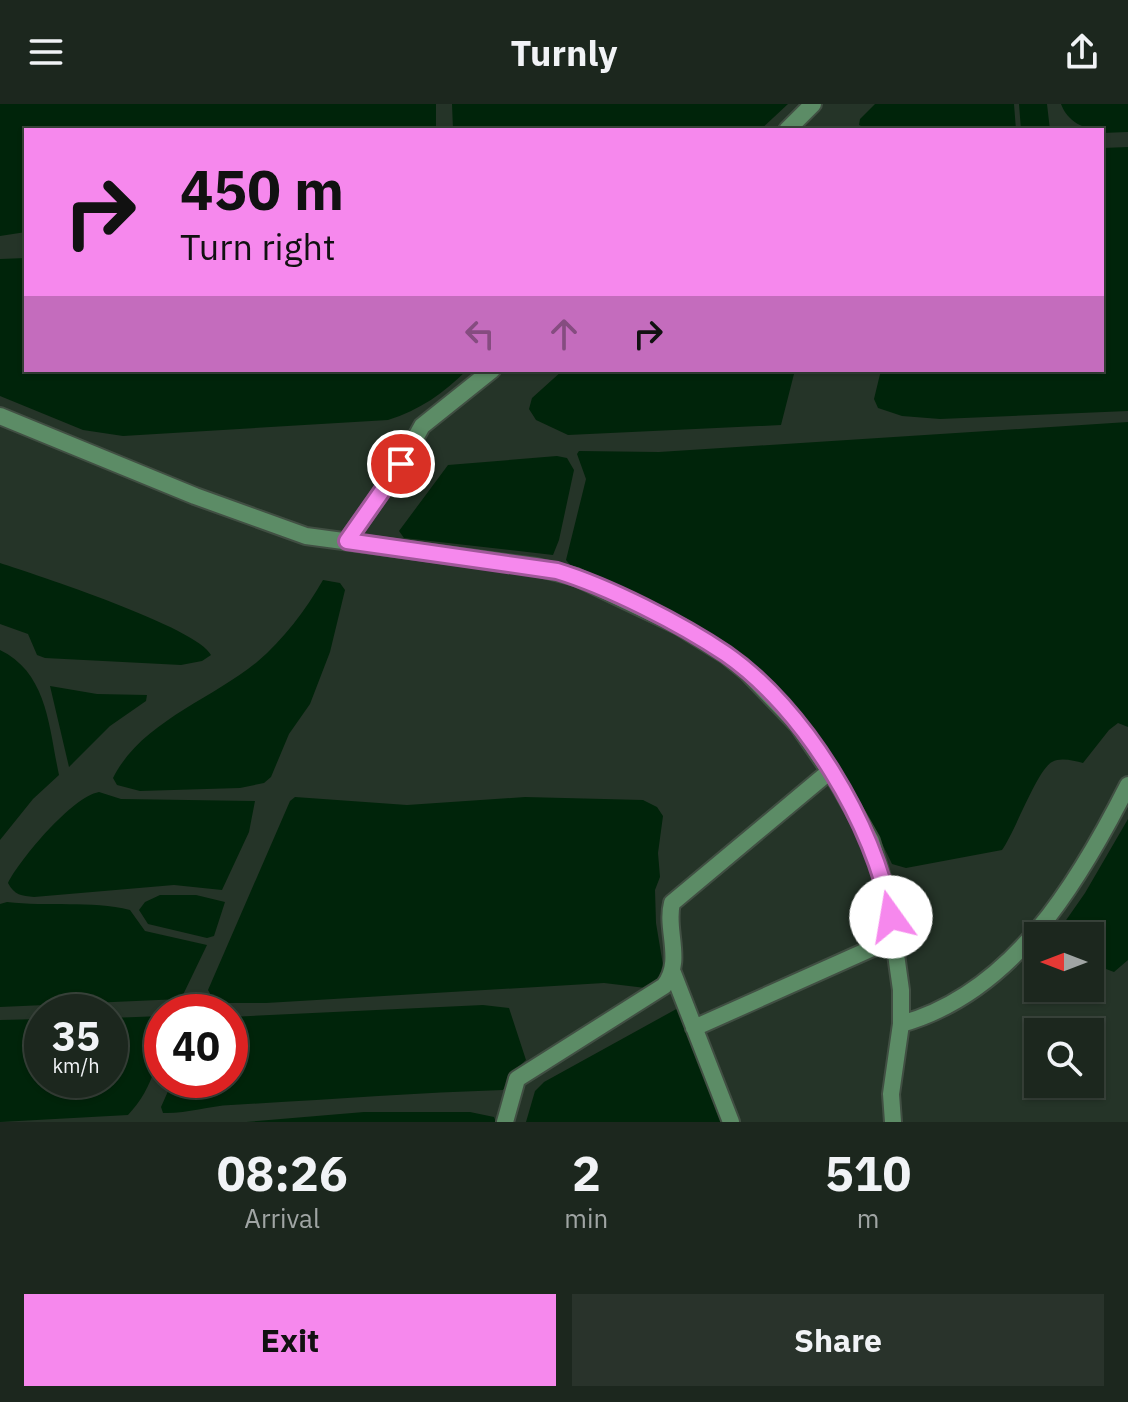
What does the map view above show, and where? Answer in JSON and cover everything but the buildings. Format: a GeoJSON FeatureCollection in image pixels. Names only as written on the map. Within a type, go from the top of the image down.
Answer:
{"type":"FeatureCollection","features":[{"type":"Feature","properties":{"kind":"street"},"geometry":{"type":"LineString","coordinates":[[789,128],[813,104]]}},
{"type":"Feature","properties":{"kind":"street"},"geometry":{"type":"LineString","coordinates":[[347,541],[401,464],[422,426],[490,372]]}},
{"type":"Feature","properties":{"kind":"street"},"geometry":{"type":"LineString","coordinates":[[0,416],[276,527],[306,536],[557,571],[679,626],[726,655],[747,672],[798,725],[830,771],[871,841],[888,897],[895,938],[901,1024],[891,1094],[893,1122]]}},
{"type":"Feature","properties":{"kind":"street"},"geometry":{"type":"LineString","coordinates":[[731,1122],[673,973],[672,903],[830,771]]}},
{"type":"Feature","properties":{"kind":"street"},"geometry":{"type":"LineString","coordinates":[[901,1024],[947,1009],[1001,968],[1079,877],[1128,785]]}},
{"type":"Feature","properties":{"kind":"street"},"geometry":{"type":"LineString","coordinates":[[694,1028],[895,938]]}},
{"type":"Feature","properties":{"kind":"street"},"geometry":{"type":"LineString","coordinates":[[505,1122],[512,1087],[517,1079],[664,986],[673,973]]}},
{"type":"Feature","properties":{"kind":"shaded area"},"geometry":{"type":"Polygon","coordinates":[[[0,104],[436,104],[436,128],[24,128],[24,232],[0,236],[0,104]]]}},
{"type":"Feature","properties":{"kind":"shaded area"},"geometry":{"type":"Polygon","coordinates":[[[452,104],[788,104],[762,128],[453,128],[452,104]]]}},
{"type":"Feature","properties":{"kind":"shaded area"},"geometry":{"type":"Polygon","coordinates":[[[875,104],[1014,104],[1016,128],[865,128],[859,125],[860,119],[875,104]]]}},
{"type":"Feature","properties":{"kind":"shaded area"},"geometry":{"type":"Polygon","coordinates":[[[1019,104],[1047,104],[1050,128],[1021,128],[1019,104]]]}},
{"type":"Feature","properties":{"kind":"shaded area"},"geometry":{"type":"Polygon","coordinates":[[[1061,104],[1128,104],[1128,132],[1104,133],[1104,128],[1083,126],[1067,115],[1061,104]]]}},
{"type":"Feature","properties":{"kind":"shaded area"},"geometry":{"type":"Polygon","coordinates":[[[1128,147],[1128,411],[940,419],[902,416],[878,408],[874,399],[881,372],[1104,372],[1104,148],[1128,147]]]}},
{"type":"Feature","properties":{"kind":"shaded area"},"geometry":{"type":"Polygon","coordinates":[[[24,258],[24,372],[465,372],[431,400],[388,420],[123,436],[83,430],[0,396],[0,259],[24,258]]]}},
{"type":"Feature","properties":{"kind":"shaded area"},"geometry":{"type":"Polygon","coordinates":[[[561,372],[794,372],[781,425],[568,435],[536,420],[529,409],[532,398],[561,372]]]}},
{"type":"Feature","properties":{"kind":"shaded area"},"geometry":{"type":"Polygon","coordinates":[[[1128,422],[1128,727],[1118,723],[1109,730],[1083,763],[1059,760],[1046,767],[1002,850],[906,868],[892,864],[865,811],[830,754],[791,701],[770,679],[707,631],[663,607],[571,566],[566,560],[586,479],[577,454],[579,451],[659,452],[1128,422]]]}},
{"type":"Feature","properties":{"kind":"shaded area"},"geometry":{"type":"Polygon","coordinates":[[[557,456],[567,458],[574,470],[553,555],[404,538],[399,531],[448,465],[557,456]]]}},
{"type":"Feature","properties":{"kind":"shaded area"},"geometry":{"type":"Polygon","coordinates":[[[0,563],[148,617],[200,644],[211,655],[202,661],[181,665],[45,658],[37,655],[28,634],[0,624],[0,563]]]}},
{"type":"Feature","properties":{"kind":"shaded area"},"geometry":{"type":"Polygon","coordinates":[[[323,580],[340,583],[345,590],[330,652],[310,704],[289,734],[271,777],[264,783],[240,788],[140,791],[117,785],[113,778],[125,758],[141,742],[178,713],[257,662],[293,624],[323,580]]]}},
{"type":"Feature","properties":{"kind":"shaded area"},"geometry":{"type":"Polygon","coordinates":[[[0,650],[16,660],[37,688],[49,721],[59,775],[33,799],[0,840],[0,650]]]}},
{"type":"Feature","properties":{"kind":"shaded area"},"geometry":{"type":"Polygon","coordinates":[[[50,686],[97,694],[147,695],[146,701],[110,726],[69,767],[50,686]]]}},
{"type":"Feature","properties":{"kind":"shaded area"},"geometry":{"type":"Polygon","coordinates":[[[99,792],[121,799],[255,801],[249,832],[222,890],[174,885],[34,897],[13,890],[8,883],[35,845],[75,805],[99,792]]]}},
{"type":"Feature","properties":{"kind":"shaded area"},"geometry":{"type":"Polygon","coordinates":[[[295,797],[407,805],[525,797],[643,800],[657,807],[663,816],[658,853],[660,877],[655,890],[656,923],[664,971],[654,989],[604,983],[266,1003],[248,1003],[248,994],[210,994],[208,990],[290,801],[295,797]]]}},
{"type":"Feature","properties":{"kind":"shaded area"},"geometry":{"type":"Polygon","coordinates":[[[1128,819],[1128,960],[1114,972],[1104,968],[1104,922],[1065,922],[1128,819]]]}},
{"type":"Feature","properties":{"kind":"shaded area"},"geometry":{"type":"Polygon","coordinates":[[[160,895],[196,895],[225,902],[214,936],[207,938],[148,924],[139,910],[145,902],[160,895]]]}},
{"type":"Feature","properties":{"kind":"shaded area"},"geometry":{"type":"Polygon","coordinates":[[[0,904],[115,907],[130,910],[145,931],[207,945],[183,994],[144,994],[144,1001],[128,1001],[128,994],[24,994],[24,1006],[0,1007],[0,904]]]}},
{"type":"Feature","properties":{"kind":"shaded area"},"geometry":{"type":"Polygon","coordinates":[[[483,1005],[509,1008],[526,1060],[515,1070],[503,1090],[231,1105],[163,1113],[161,1107],[165,1098],[248,1098],[248,1016],[483,1005]]]}},
{"type":"Feature","properties":{"kind":"shaded area"},"geometry":{"type":"Polygon","coordinates":[[[680,1007],[723,1122],[526,1122],[535,1091],[544,1082],[680,1007]]]}},
{"type":"Feature","properties":{"kind":"shaded area"},"geometry":{"type":"Polygon","coordinates":[[[128,1017],[144,1017],[144,1093],[128,1115],[0,1122],[0,1020],[24,1019],[24,1098],[128,1098],[128,1017]]]}},
{"type":"Feature","properties":{"kind":"shaded area"},"geometry":{"type":"Polygon","coordinates":[[[364,1112],[470,1112],[494,1117],[496,1122],[246,1122],[364,1112]]]}},
{"type":"Feature","properties":{"kind":"route"},"geometry":{"type":"LineString","coordinates":[[401,464],[347,541],[557,571],[679,626],[726,655],[747,672],[798,725],[838,783],[871,841],[891,917]]}}]}
